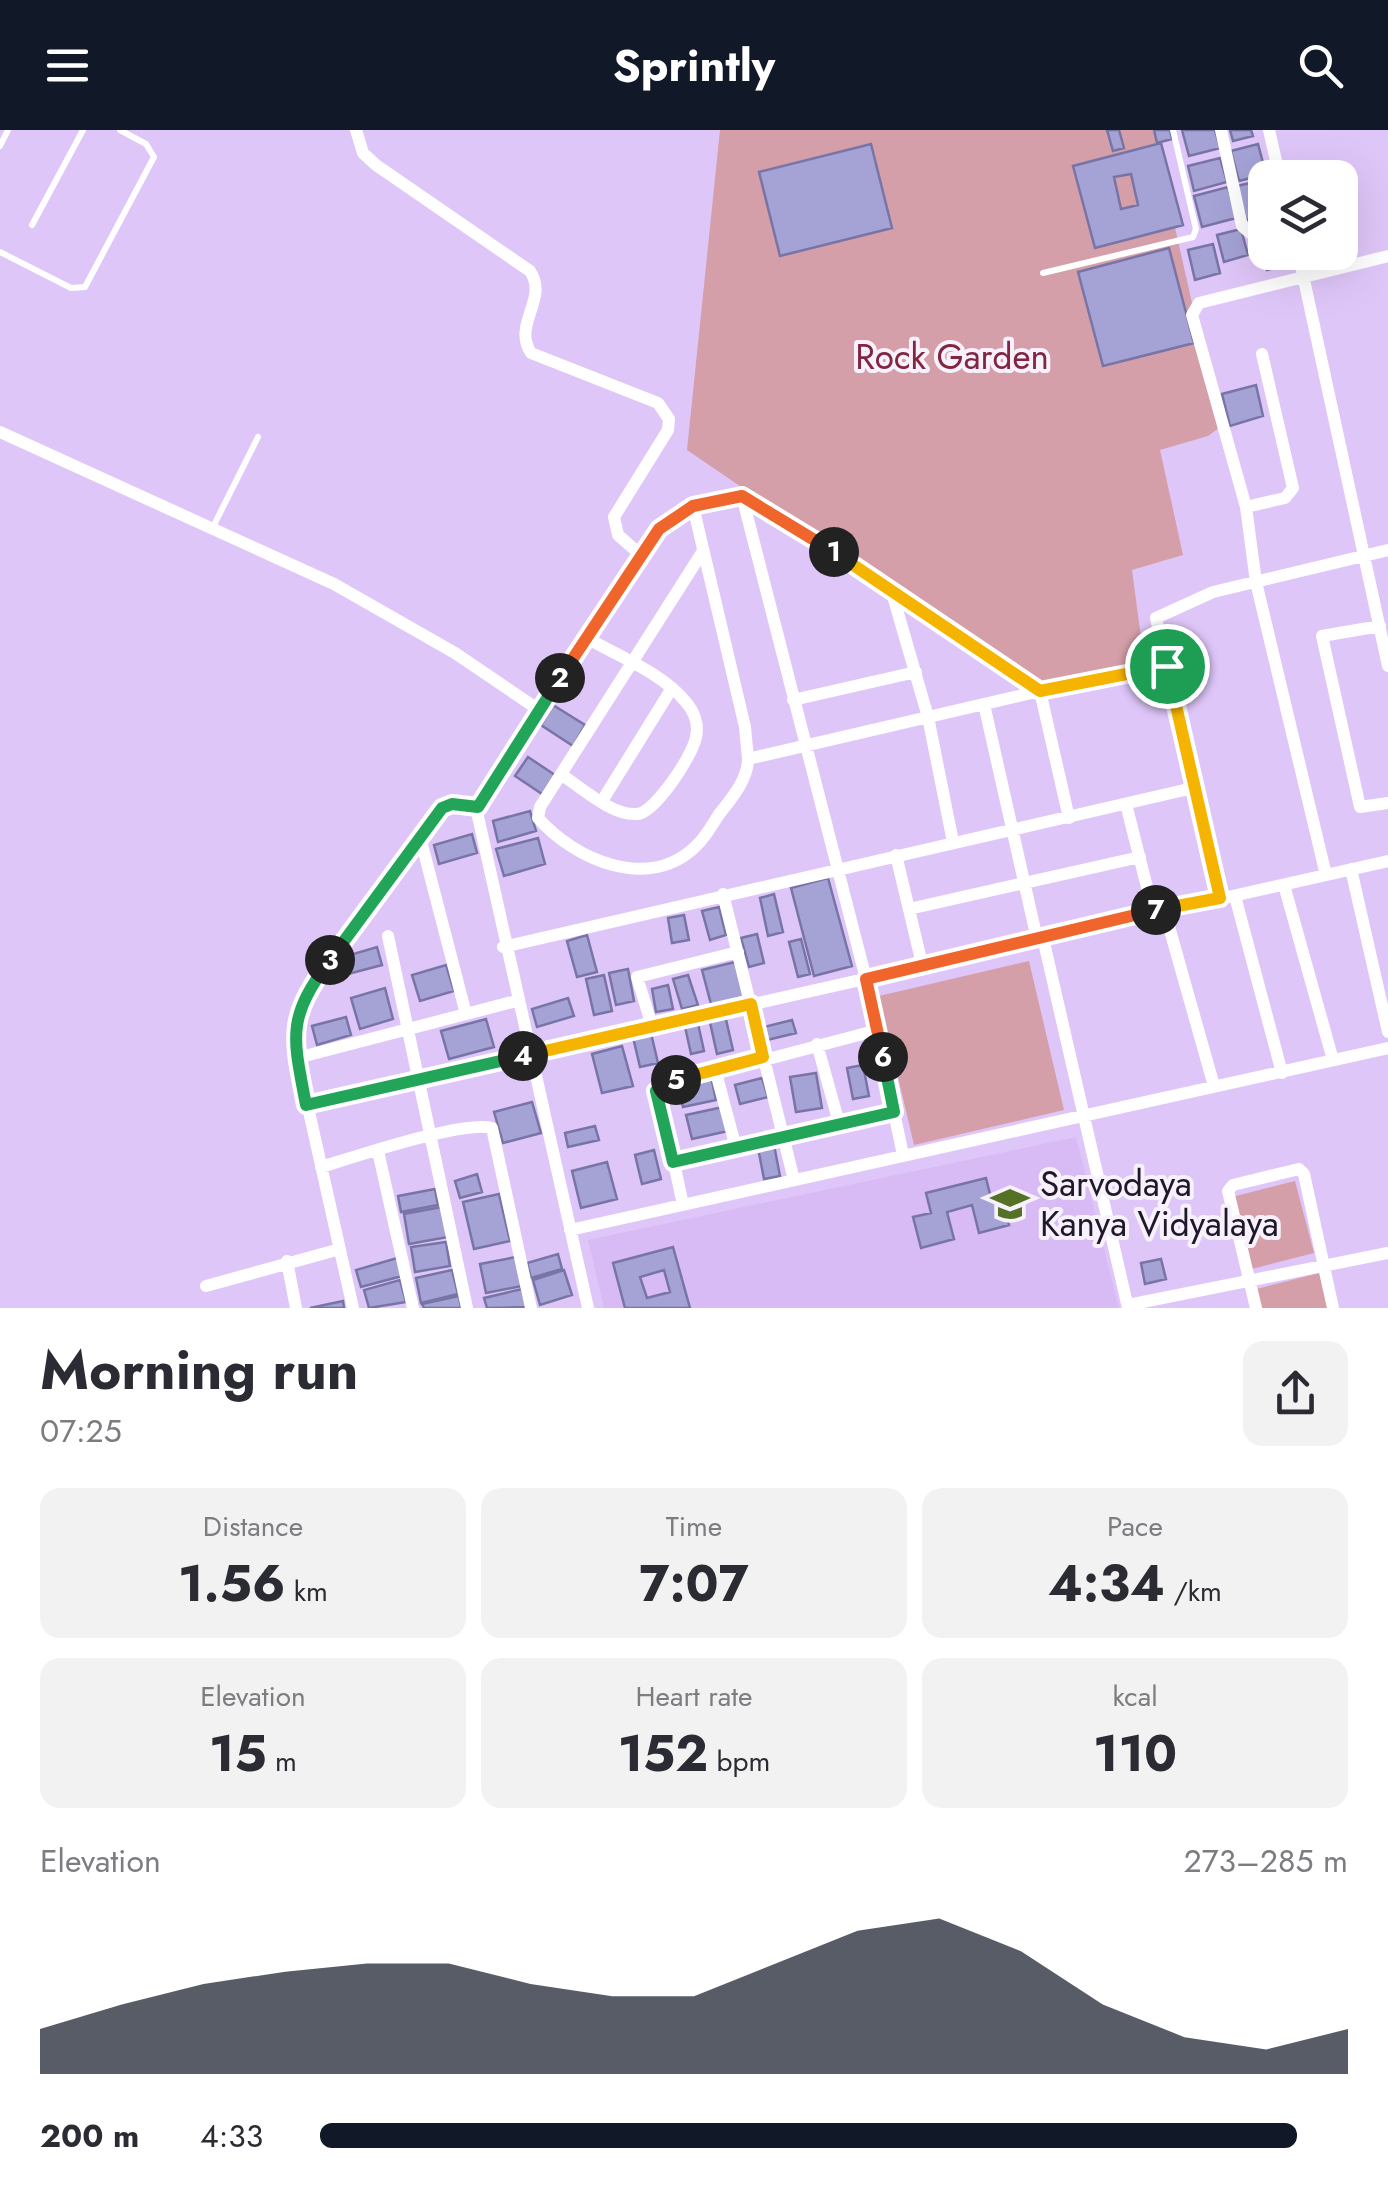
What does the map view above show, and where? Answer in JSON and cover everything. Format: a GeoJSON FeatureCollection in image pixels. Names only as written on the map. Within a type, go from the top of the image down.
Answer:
{"type":"FeatureCollection","features":[{"type":"Feature","properties":{"kind":"street"},"geometry":{"type":"LineString","coordinates":[[356,130],[363,154],[530,271],[537,291],[523,329],[530,353],[658,402],[666,410],[668,430],[614,517],[618,535],[642,556]]}},
{"type":"Feature","properties":{"kind":"street"},"geometry":{"type":"LineString","coordinates":[[1221,130],[1242,226],[1248,230]]}},
{"type":"Feature","properties":{"kind":"street"},"geometry":{"type":"LineString","coordinates":[[1269,130],[1276,160]]}},
{"type":"Feature","properties":{"kind":"street"},"geometry":{"type":"LineString","coordinates":[[1326,875],[1256,582],[1246,507],[1192,308],[1388,256]]}},
{"type":"Feature","properties":{"kind":"street"},"geometry":{"type":"LineString","coordinates":[[1302,270],[1388,666]]}},
{"type":"Feature","properties":{"kind":"street"},"geometry":{"type":"LineString","coordinates":[[1246,507],[1285,498],[1293,488],[1262,354]]}},
{"type":"Feature","properties":{"kind":"street"},"geometry":{"type":"LineString","coordinates":[[0,432],[394,617],[538,710]]}},
{"type":"Feature","properties":{"kind":"street"},"geometry":{"type":"LineString","coordinates":[[742,496],[866,979],[904,1155]]}},
{"type":"Feature","properties":{"kind":"street"},"geometry":{"type":"LineString","coordinates":[[588,1308],[504,947],[477,822],[478,807],[659,529],[693,506],[742,496],[892,589],[1040,691],[1069,818]]}},
{"type":"Feature","properties":{"kind":"street"},"geometry":{"type":"LineString","coordinates":[[693,506],[744,727],[748,759],[735,793],[698,845],[652,865],[608,867],[577,851],[541,822],[540,807],[703,551]]}},
{"type":"Feature","properties":{"kind":"street"},"geometry":{"type":"LineString","coordinates":[[1220,898],[1155,626],[1162,612],[1256,582],[1388,550]]}},
{"type":"Feature","properties":{"kind":"street"},"geometry":{"type":"LineString","coordinates":[[892,589],[928,716],[953,842]]}},
{"type":"Feature","properties":{"kind":"street"},"geometry":{"type":"LineString","coordinates":[[1380,626],[1322,636],[1360,807],[1388,803]]}},
{"type":"Feature","properties":{"kind":"street"},"geometry":{"type":"LineString","coordinates":[[562,775],[622,812],[644,813],[654,805],[694,748],[695,718],[672,688],[588,638]]}},
{"type":"Feature","properties":{"kind":"street"},"geometry":{"type":"LineString","coordinates":[[748,759],[1040,691],[1167,666]]}},
{"type":"Feature","properties":{"kind":"street"},"geometry":{"type":"LineString","coordinates":[[793,700],[916,672]]}},
{"type":"Feature","properties":{"kind":"street"},"geometry":{"type":"LineString","coordinates":[[602,801],[672,688]]}},
{"type":"Feature","properties":{"kind":"street"},"geometry":{"type":"LineString","coordinates":[[984,704],[1011,830],[1084,1114],[1128,1306],[1388,1253]]}},
{"type":"Feature","properties":{"kind":"street"},"geometry":{"type":"LineString","coordinates":[[504,947],[1193,788]]}},
{"type":"Feature","properties":{"kind":"street"},"geometry":{"type":"LineString","coordinates":[[1126,804],[1214,1086]]}},
{"type":"Feature","properties":{"kind":"street"},"geometry":{"type":"LineString","coordinates":[[353,1308],[306,1105],[298,1058],[300,1003],[420,833],[447,805],[478,807]]}},
{"type":"Feature","properties":{"kind":"street"},"geometry":{"type":"LineString","coordinates":[[420,833],[466,1014]]}},
{"type":"Feature","properties":{"kind":"street"},"geometry":{"type":"LineString","coordinates":[[896,855],[922,964]]}},
{"type":"Feature","properties":{"kind":"street"},"geometry":{"type":"LineString","coordinates":[[909,909],[1140,857]]}},
{"type":"Feature","properties":{"kind":"street"},"geometry":{"type":"LineString","coordinates":[[306,1105],[1388,861]]}},
{"type":"Feature","properties":{"kind":"street"},"geometry":{"type":"LineString","coordinates":[[1351,869],[1388,1032]]}},
{"type":"Feature","properties":{"kind":"street"},"geometry":{"type":"LineString","coordinates":[[1284,885],[1333,1060]]}},
{"type":"Feature","properties":{"kind":"street"},"geometry":{"type":"LineString","coordinates":[[723,894],[794,1180]]}},
{"type":"Feature","properties":{"kind":"street"},"geometry":{"type":"LineString","coordinates":[[1235,896],[1282,1073]]}},
{"type":"Feature","properties":{"kind":"street"},"geometry":{"type":"LineString","coordinates":[[388,936],[467,1308]]}},
{"type":"Feature","properties":{"kind":"street"},"geometry":{"type":"LineString","coordinates":[[652,1026],[637,977],[738,952]]}},
{"type":"Feature","properties":{"kind":"street"},"geometry":{"type":"LineString","coordinates":[[298,1058],[516,1001]]}},
{"type":"Feature","properties":{"kind":"street"},"geometry":{"type":"LineString","coordinates":[[683,1205],[656,1091],[664,1084],[715,1069],[878,1030]]}},
{"type":"Feature","properties":{"kind":"street"},"geometry":{"type":"LineString","coordinates":[[817,1044],[840,1123]]}},
{"type":"Feature","properties":{"kind":"street"},"geometry":{"type":"LineString","coordinates":[[570,1230],[1388,1048]]}},
{"type":"Feature","properties":{"kind":"street"},"geometry":{"type":"LineString","coordinates":[[715,1069],[736,1148]]}},
{"type":"Feature","properties":{"kind":"street"},"geometry":{"type":"LineString","coordinates":[[673,1162],[894,1112]]}},
{"type":"Feature","properties":{"kind":"street"},"geometry":{"type":"LineString","coordinates":[[322,1166],[430,1137],[482,1126],[492,1128],[531,1308]]}},
{"type":"Feature","properties":{"kind":"street"},"geometry":{"type":"LineString","coordinates":[[378,1151],[413,1308]]}},
{"type":"Feature","properties":{"kind":"street"},"geometry":{"type":"LineString","coordinates":[[1256,1308],[1230,1187],[1299,1170],[1304,1174],[1333,1308]]}},
{"type":"Feature","properties":{"kind":"street"},"geometry":{"type":"LineString","coordinates":[[206,1286],[340,1248]]}},
{"type":"Feature","properties":{"kind":"street"},"geometry":{"type":"LineString","coordinates":[[288,1261],[296,1308]]}},
{"type":"Feature","properties":{"kind":"lane"},"geometry":{"type":"LineString","coordinates":[[0,146],[8,130]]}},
{"type":"Feature","properties":{"kind":"lane"},"geometry":{"type":"LineString","coordinates":[[32,224],[83,130]]}},
{"type":"Feature","properties":{"kind":"lane"},"geometry":{"type":"LineString","coordinates":[[0,252],[71,288],[86,287],[154,157],[146,144],[120,130]]}},
{"type":"Feature","properties":{"kind":"lane"},"geometry":{"type":"LineString","coordinates":[[1043,273],[1194,237],[1196,229],[1173,130]]}},
{"type":"Feature","properties":{"kind":"lane"},"geometry":{"type":"LineString","coordinates":[[211,530],[258,437]]}},
{"type":"Feature","properties":{"kind":"shaded area"},"geometry":{"type":"Polygon","coordinates":[[[1076,1137],[1119,1308],[604,1308],[588,1240],[1076,1137]]]}},
{"type":"Feature","properties":{"kind":"green space","name":"Rock Garden"},"geometry":{"type":"Polygon","coordinates":[[[720,130],[1153,130],[1220,427],[1208,436],[1160,450],[1183,555],[1132,570],[1146,675],[1040,691],[687,450],[720,130]]]}},
{"type":"Feature","properties":{"kind":"green space"},"geometry":{"type":"Polygon","coordinates":[[[1029,961],[1064,1110],[914,1145],[879,996],[1029,961]]]}},
{"type":"Feature","properties":{"kind":"green space"},"geometry":{"type":"Polygon","coordinates":[[[1295,1181],[1314,1253],[1252,1269],[1232,1197],[1295,1181]]]}},
{"type":"Feature","properties":{"kind":"green space"},"geometry":{"type":"Polygon","coordinates":[[[1319,1273],[1328,1308],[1256,1308],[1252,1290],[1319,1273]]]}},
{"type":"Feature","properties":{"kind":"building"},"geometry":{"type":"Polygon","coordinates":[[[1107,130],[1119,130],[1124,148],[1113,151],[1107,130]]]}},
{"type":"Feature","properties":{"kind":"building"},"geometry":{"type":"Polygon","coordinates":[[[1154,130],[1170,130],[1172,139],[1157,143],[1154,130]]]}},
{"type":"Feature","properties":{"kind":"building"},"geometry":{"type":"Polygon","coordinates":[[[1182,130],[1215,130],[1220,148],[1189,156],[1182,130]]]}},
{"type":"Feature","properties":{"kind":"building"},"geometry":{"type":"Polygon","coordinates":[[[1230,130],[1251,130],[1253,136],[1233,141],[1230,130]]]}},
{"type":"Feature","properties":{"kind":"building"},"geometry":{"type":"Polygon","coordinates":[[[1161,143],[1183,225],[1095,248],[1073,166],[1161,143]],[[1131,174],[1114,177],[1121,209],[1138,205],[1131,174]]]}},
{"type":"Feature","properties":{"kind":"building"},"geometry":{"type":"Polygon","coordinates":[[[871,144],[892,228],[780,256],[759,172],[871,144]]]}},
{"type":"Feature","properties":{"kind":"building"},"geometry":{"type":"Polygon","coordinates":[[[1258,144],[1262,160],[1248,160],[1248,179],[1239,181],[1231,151],[1258,144]]]}},
{"type":"Feature","properties":{"kind":"building"},"geometry":{"type":"Polygon","coordinates":[[[1220,158],[1227,182],[1194,191],[1188,166],[1220,158]]]}},
{"type":"Feature","properties":{"kind":"building"},"geometry":{"type":"Polygon","coordinates":[[[1248,183],[1248,219],[1246,220],[1237,186],[1248,183]]]}},
{"type":"Feature","properties":{"kind":"building"},"geometry":{"type":"Polygon","coordinates":[[[1228,187],[1236,218],[1202,227],[1194,196],[1228,187]]]}},
{"type":"Feature","properties":{"kind":"building"},"geometry":{"type":"Polygon","coordinates":[[[1241,229],[1248,255],[1224,262],[1217,235],[1241,229]]]}},
{"type":"Feature","properties":{"kind":"building"},"geometry":{"type":"Polygon","coordinates":[[[1213,244],[1220,273],[1195,280],[1188,250],[1213,244]]]}},
{"type":"Feature","properties":{"kind":"building"},"geometry":{"type":"Polygon","coordinates":[[[1169,248],[1194,343],[1103,366],[1078,272],[1169,248]]]}},
{"type":"Feature","properties":{"kind":"building"},"geometry":{"type":"Polygon","coordinates":[[[1256,385],[1263,416],[1230,426],[1222,394],[1256,385]]]}},
{"type":"Feature","properties":{"kind":"building"},"geometry":{"type":"Polygon","coordinates":[[[553,705],[585,725],[573,746],[541,725],[553,705]]]}},
{"type":"Feature","properties":{"kind":"building"},"geometry":{"type":"Polygon","coordinates":[[[528,757],[558,777],[545,796],[515,776],[528,757]]]}},
{"type":"Feature","properties":{"kind":"building"},"geometry":{"type":"Polygon","coordinates":[[[530,811],[536,831],[498,842],[493,821],[530,811]]]}},
{"type":"Feature","properties":{"kind":"building"},"geometry":{"type":"Polygon","coordinates":[[[472,834],[477,853],[439,864],[434,845],[472,834]]]}},
{"type":"Feature","properties":{"kind":"building"},"geometry":{"type":"Polygon","coordinates":[[[538,838],[545,864],[504,876],[496,849],[538,838]]]}},
{"type":"Feature","properties":{"kind":"building"},"geometry":{"type":"Polygon","coordinates":[[[828,878],[852,966],[814,976],[791,888],[828,878]]]}},
{"type":"Feature","properties":{"kind":"building"},"geometry":{"type":"Polygon","coordinates":[[[774,894],[783,932],[768,936],[760,898],[774,894]]]}},
{"type":"Feature","properties":{"kind":"building"},"geometry":{"type":"Polygon","coordinates":[[[719,907],[726,935],[710,940],[702,911],[719,907]]]}},
{"type":"Feature","properties":{"kind":"building"},"geometry":{"type":"Polygon","coordinates":[[[684,915],[689,940],[672,943],[668,918],[684,915]]]}},
{"type":"Feature","properties":{"kind":"building"},"geometry":{"type":"Polygon","coordinates":[[[757,934],[764,963],[749,967],[741,938],[757,934]]]}},
{"type":"Feature","properties":{"kind":"building"},"geometry":{"type":"Polygon","coordinates":[[[587,935],[597,972],[577,977],[567,941],[587,935]]]}},
{"type":"Feature","properties":{"kind":"building"},"geometry":{"type":"Polygon","coordinates":[[[801,939],[810,974],[798,977],[789,942],[801,939]]]}},
{"type":"Feature","properties":{"kind":"building"},"geometry":{"type":"Polygon","coordinates":[[[377,947],[382,965],[348,974],[343,957],[377,947]]]}},
{"type":"Feature","properties":{"kind":"building"},"geometry":{"type":"Polygon","coordinates":[[[735,962],[745,999],[712,1008],[702,970],[735,962]]]}},
{"type":"Feature","properties":{"kind":"building"},"geometry":{"type":"Polygon","coordinates":[[[446,965],[454,991],[420,1001],[412,975],[446,965]]]}},
{"type":"Feature","properties":{"kind":"building"},"geometry":{"type":"Polygon","coordinates":[[[628,969],[634,1001],[616,1005],[609,973],[628,969]]]}},
{"type":"Feature","properties":{"kind":"building"},"geometry":{"type":"Polygon","coordinates":[[[604,975],[612,1011],[594,1015],[586,979],[604,975]]]}},
{"type":"Feature","properties":{"kind":"building"},"geometry":{"type":"Polygon","coordinates":[[[688,975],[698,1005],[682,1009],[673,979],[688,975]]]}},
{"type":"Feature","properties":{"kind":"building"},"geometry":{"type":"Polygon","coordinates":[[[668,985],[673,1009],[656,1012],[652,989],[668,985]]]}},
{"type":"Feature","properties":{"kind":"building"},"geometry":{"type":"Polygon","coordinates":[[[385,988],[393,1019],[360,1029],[351,998],[385,988]]]}},
{"type":"Feature","properties":{"kind":"building"},"geometry":{"type":"Polygon","coordinates":[[[568,998],[574,1016],[537,1027],[532,1009],[568,998]]]}},
{"type":"Feature","properties":{"kind":"building"},"geometry":{"type":"Polygon","coordinates":[[[725,1015],[733,1050],[717,1054],[709,1018],[725,1015]]]}},
{"type":"Feature","properties":{"kind":"building"},"geometry":{"type":"Polygon","coordinates":[[[346,1017],[351,1035],[317,1045],[312,1026],[346,1017]]]}},
{"type":"Feature","properties":{"kind":"building"},"geometry":{"type":"Polygon","coordinates":[[[486,1019],[494,1047],[449,1059],[441,1031],[486,1019]]]}},
{"type":"Feature","properties":{"kind":"building"},"geometry":{"type":"Polygon","coordinates":[[[697,1019],[704,1051],[691,1054],[684,1022],[697,1019]]]}},
{"type":"Feature","properties":{"kind":"building"},"geometry":{"type":"Polygon","coordinates":[[[792,1020],[796,1033],[763,1041],[760,1028],[792,1020]]]}},
{"type":"Feature","properties":{"kind":"building"},"geometry":{"type":"Polygon","coordinates":[[[650,1029],[658,1063],[640,1067],[632,1033],[650,1029]]]}},
{"type":"Feature","properties":{"kind":"building"},"geometry":{"type":"Polygon","coordinates":[[[622,1046],[633,1086],[602,1093],[592,1054],[622,1046]]]}},
{"type":"Feature","properties":{"kind":"building"},"geometry":{"type":"Polygon","coordinates":[[[863,1065],[869,1096],[853,1099],[847,1068],[863,1065]]]}},
{"type":"Feature","properties":{"kind":"building"},"geometry":{"type":"Polygon","coordinates":[[[816,1073],[822,1108],[796,1112],[790,1077],[816,1073]]]}},
{"type":"Feature","properties":{"kind":"building"},"geometry":{"type":"Polygon","coordinates":[[[711,1076],[716,1100],[683,1107],[678,1083],[711,1076]]]}},
{"type":"Feature","properties":{"kind":"building"},"geometry":{"type":"Polygon","coordinates":[[[762,1078],[768,1097],[740,1104],[735,1085],[762,1078]]]}},
{"type":"Feature","properties":{"kind":"building"},"geometry":{"type":"Polygon","coordinates":[[[532,1102],[541,1133],[503,1143],[494,1112],[532,1102]]]}},
{"type":"Feature","properties":{"kind":"building"},"geometry":{"type":"Polygon","coordinates":[[[723,1107],[728,1131],[692,1139],[686,1115],[723,1107]]]}},
{"type":"Feature","properties":{"kind":"building"},"geometry":{"type":"Polygon","coordinates":[[[595,1126],[599,1140],[568,1147],[565,1133],[595,1126]]]}},
{"type":"Feature","properties":{"kind":"building"},"geometry":{"type":"Polygon","coordinates":[[[774,1145],[780,1176],[764,1179],[758,1148],[774,1145]]]}},
{"type":"Feature","properties":{"kind":"building"},"geometry":{"type":"Polygon","coordinates":[[[654,1150],[661,1179],[642,1184],[635,1155],[654,1150]]]}},
{"type":"Feature","properties":{"kind":"building"},"geometry":{"type":"Polygon","coordinates":[[[607,1162],[617,1199],[581,1208],[572,1171],[607,1162]]]}},
{"type":"Feature","properties":{"kind":"building"},"geometry":{"type":"Polygon","coordinates":[[[477,1174],[482,1192],[460,1198],[455,1181],[477,1174]]]}},
{"type":"Feature","properties":{"kind":"building"},"geometry":{"type":"Polygon","coordinates":[[[986,1178],[991,1198],[1002,1196],[1009,1225],[979,1233],[972,1205],[947,1212],[954,1239],[921,1248],[913,1217],[931,1213],[926,1193],[986,1178]]]}},
{"type":"Feature","properties":{"kind":"building"},"geometry":{"type":"Polygon","coordinates":[[[435,1189],[438,1205],[401,1212],[398,1196],[435,1189]]]}},
{"type":"Feature","properties":{"kind":"building"},"geometry":{"type":"Polygon","coordinates":[[[499,1194],[510,1241],[474,1249],[463,1202],[499,1194]]]}},
{"type":"Feature","properties":{"kind":"building"},"geometry":{"type":"Polygon","coordinates":[[[442,1207],[448,1237],[409,1244],[404,1214],[442,1207]]]}},
{"type":"Feature","properties":{"kind":"building"},"geometry":{"type":"Polygon","coordinates":[[[446,1242],[450,1266],[415,1272],[411,1247],[446,1242]]]}},
{"type":"Feature","properties":{"kind":"building"},"geometry":{"type":"Polygon","coordinates":[[[673,1247],[690,1308],[625,1308],[613,1263],[673,1247]],[[664,1270],[640,1277],[647,1298],[670,1292],[664,1270]]]}},
{"type":"Feature","properties":{"kind":"building"},"geometry":{"type":"Polygon","coordinates":[[[558,1254],[562,1269],[531,1278],[527,1263],[558,1254]]]}},
{"type":"Feature","properties":{"kind":"building"},"geometry":{"type":"Polygon","coordinates":[[[516,1257],[522,1286],[486,1293],[480,1264],[516,1257]]]}},
{"type":"Feature","properties":{"kind":"building"},"geometry":{"type":"Polygon","coordinates":[[[397,1258],[402,1276],[361,1287],[356,1270],[397,1258]]]}},
{"type":"Feature","properties":{"kind":"building"},"geometry":{"type":"Polygon","coordinates":[[[1161,1259],[1166,1279],[1145,1284],[1141,1263],[1161,1259]]]}},
{"type":"Feature","properties":{"kind":"building"},"geometry":{"type":"Polygon","coordinates":[[[452,1270],[458,1294],[421,1303],[416,1278],[452,1270]]]}},
{"type":"Feature","properties":{"kind":"building"},"geometry":{"type":"Polygon","coordinates":[[[564,1270],[572,1295],[540,1305],[533,1280],[564,1270]]]}},
{"type":"Feature","properties":{"kind":"building"},"geometry":{"type":"Polygon","coordinates":[[[400,1280],[406,1302],[369,1308],[364,1290],[400,1280]]]}},
{"type":"Feature","properties":{"kind":"building"},"geometry":{"type":"Polygon","coordinates":[[[522,1289],[526,1307],[487,1308],[484,1298],[522,1289]]]}},
{"type":"Feature","properties":{"kind":"building"},"geometry":{"type":"Polygon","coordinates":[[[459,1296],[461,1308],[424,1308],[422,1304],[459,1296]]]}},
{"type":"Feature","properties":{"kind":"building"},"geometry":{"type":"Polygon","coordinates":[[[343,1301],[344,1308],[310,1308],[343,1301]]]}},
{"type":"Feature","properties":{"kind":"place","name":"Sarvodaya Kanya Vidyalaya"},"geometry":{"type":"Point","coordinates":[1010,1204]}},
{"type":"Feature","properties":{"kind":"route"},"geometry":{"type":"LineString","coordinates":[[742,496],[760,504],[1040,691],[1167,666],[1220,898],[866,979],[894,1112],[673,1162],[656,1091],[664,1084],[763,1057],[751,1004],[306,1105],[296,1022],[306,994],[379,889],[442,808],[452,804],[478,807],[659,529],[680,511],[742,496]]}}]}
